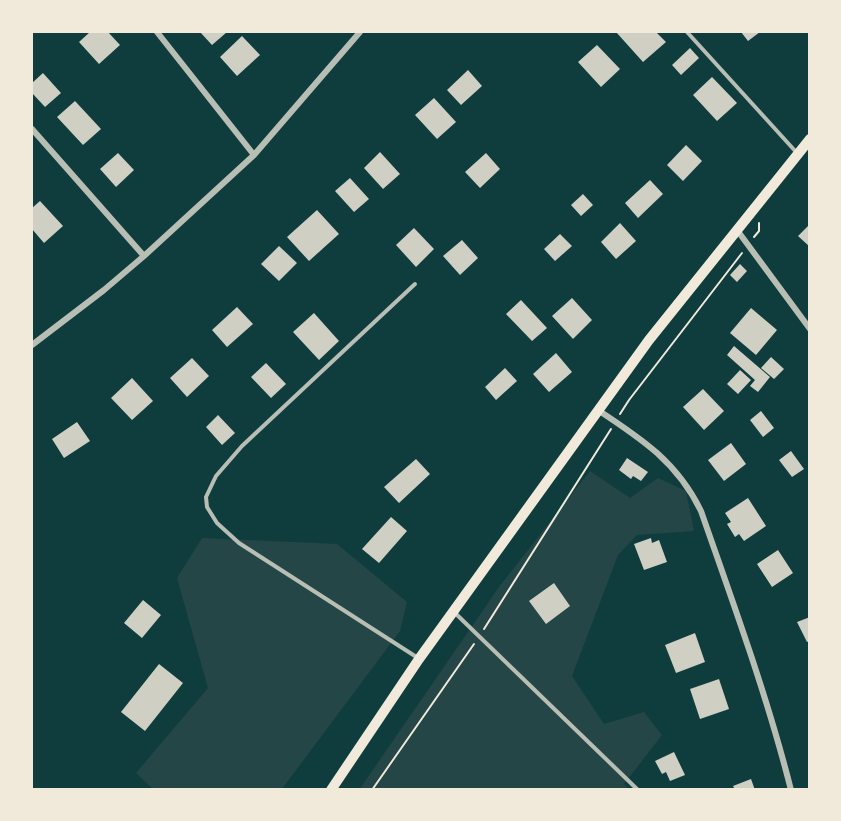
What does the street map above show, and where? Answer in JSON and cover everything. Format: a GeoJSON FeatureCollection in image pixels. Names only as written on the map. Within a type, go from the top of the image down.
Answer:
{"type":"FeatureCollection","features":[{"type":"Feature","properties":{"kind":"main road"},"geometry":{"type":"LineString","coordinates":[[331,789],[419,658],[649,340],[810,139]]}},
{"type":"Feature","properties":{"kind":"street"},"geometry":{"type":"LineString","coordinates":[[157,32],[254,155]]}},
{"type":"Feature","properties":{"kind":"street"},"geometry":{"type":"LineString","coordinates":[[32,345],[144,256],[254,155],[360,32]]}},
{"type":"Feature","properties":{"kind":"street"},"geometry":{"type":"LineString","coordinates":[[32,129],[144,256]]}},
{"type":"Feature","properties":{"kind":"street"},"geometry":{"type":"LineString","coordinates":[[736,230],[810,329]]}},
{"type":"Feature","properties":{"kind":"street"},"geometry":{"type":"LineString","coordinates":[[598,410],[651,447],[668,462],[682,478],[701,511],[766,699],[791,789]]}},
{"type":"Feature","properties":{"kind":"lane"},"geometry":{"type":"LineString","coordinates":[[687,32],[797,154]]}},
{"type":"Feature","properties":{"kind":"lane"},"geometry":{"type":"LineString","coordinates":[[415,284],[242,446],[216,476],[207,497],[210,514],[225,532],[239,543],[419,658]]}},
{"type":"Feature","properties":{"kind":"lane"},"geometry":{"type":"LineString","coordinates":[[453,611],[638,789]]}},
{"type":"Feature","properties":{"kind":"path"},"geometry":{"type":"LineString","coordinates":[[372,789],[480,635],[629,400],[759,231],[760,217]]}},
{"type":"Feature","properties":{"kind":"shaded area"},"geometry":{"type":"Polygon","coordinates":[[[590,471],[630,498],[658,478],[686,491],[694,531],[637,535],[618,555],[572,676],[604,724],[644,712],[662,735],[624,784],[629,789],[359,790],[499,587],[590,471]]]}},
{"type":"Feature","properties":{"kind":"shaded area"},"geometry":{"type":"Polygon","coordinates":[[[202,538],[337,544],[407,602],[400,631],[282,789],[153,789],[136,773],[208,688],[177,578],[202,538]]]}},
{"type":"Feature","properties":{"kind":"building"},"geometry":{"type":"Polygon","coordinates":[[[90,32],[108,32],[120,45],[99,64],[79,42],[90,32]]]}},
{"type":"Feature","properties":{"kind":"building"},"geometry":{"type":"Polygon","coordinates":[[[200,32],[227,32],[212,45],[200,32]]]}},
{"type":"Feature","properties":{"kind":"building"},"geometry":{"type":"Polygon","coordinates":[[[616,32],[656,32],[666,42],[643,62],[616,32]]]}},
{"type":"Feature","properties":{"kind":"building"},"geometry":{"type":"Polygon","coordinates":[[[741,32],[760,32],[748,41],[741,32]]]}},
{"type":"Feature","properties":{"kind":"building"},"geometry":{"type":"Polygon","coordinates":[[[242,36],[260,55],[237,76],[220,57],[242,36]]]}},
{"type":"Feature","properties":{"kind":"building"},"geometry":{"type":"Polygon","coordinates":[[[597,45],[620,69],[601,87],[578,62],[597,45]]]}},
{"type":"Feature","properties":{"kind":"building"},"geometry":{"type":"Polygon","coordinates":[[[690,48],[699,58],[681,75],[672,65],[690,48]]]}},
{"type":"Feature","properties":{"kind":"building"},"geometry":{"type":"Polygon","coordinates":[[[468,70],[482,86],[461,105],[447,90],[468,70]]]}},
{"type":"Feature","properties":{"kind":"building"},"geometry":{"type":"Polygon","coordinates":[[[43,73],[61,93],[45,107],[32,93],[32,83],[43,73]]]}},
{"type":"Feature","properties":{"kind":"building"},"geometry":{"type":"Polygon","coordinates":[[[712,77],[737,103],[717,121],[693,95],[712,77]]]}},
{"type":"Feature","properties":{"kind":"building"},"geometry":{"type":"Polygon","coordinates":[[[434,98],[456,122],[437,139],[415,115],[434,98]]]}},
{"type":"Feature","properties":{"kind":"building"},"geometry":{"type":"Polygon","coordinates":[[[75,101],[101,129],[83,145],[57,117],[75,101]]]}},
{"type":"Feature","properties":{"kind":"building"},"geometry":{"type":"Polygon","coordinates":[[[686,145],[702,161],[683,181],[667,165],[686,145]]]}},
{"type":"Feature","properties":{"kind":"building"},"geometry":{"type":"Polygon","coordinates":[[[380,152],[400,174],[383,189],[364,168],[380,152]]]}},
{"type":"Feature","properties":{"kind":"building"},"geometry":{"type":"Polygon","coordinates":[[[118,153],[134,170],[116,187],[100,169],[118,153]]]}},
{"type":"Feature","properties":{"kind":"building"},"geometry":{"type":"Polygon","coordinates":[[[486,153],[500,169],[480,188],[465,172],[486,153]]]}},
{"type":"Feature","properties":{"kind":"building"},"geometry":{"type":"Polygon","coordinates":[[[350,178],[369,199],[354,212],[335,191],[350,178]]]}},
{"type":"Feature","properties":{"kind":"building"},"geometry":{"type":"Polygon","coordinates":[[[650,180],[663,194],[638,218],[625,203],[650,180]]]}},
{"type":"Feature","properties":{"kind":"building"},"geometry":{"type":"Polygon","coordinates":[[[583,194],[593,205],[581,216],[571,205],[583,194]]]}},
{"type":"Feature","properties":{"kind":"building"},"geometry":{"type":"Polygon","coordinates":[[[40,201],[63,226],[44,243],[32,229],[32,208],[40,201]]]}},
{"type":"Feature","properties":{"kind":"building"},"geometry":{"type":"Polygon","coordinates":[[[317,210],[339,234],[309,261],[287,237],[317,210]]]}},
{"type":"Feature","properties":{"kind":"building"},"geometry":{"type":"Polygon","coordinates":[[[620,223],[636,241],[616,259],[601,242],[620,223]]]}},
{"type":"Feature","properties":{"kind":"building"},"geometry":{"type":"Polygon","coordinates":[[[810,224],[810,247],[798,236],[810,224]]]}},
{"type":"Feature","properties":{"kind":"building"},"geometry":{"type":"Polygon","coordinates":[[[414,228],[434,249],[416,267],[396,245],[414,228]]]}},
{"type":"Feature","properties":{"kind":"building"},"geometry":{"type":"Polygon","coordinates":[[[560,234],[572,246],[555,261],[544,249],[560,234]]]}},
{"type":"Feature","properties":{"kind":"building"},"geometry":{"type":"Polygon","coordinates":[[[462,240],[478,258],[460,275],[443,256],[462,240]]]}},
{"type":"Feature","properties":{"kind":"building"},"geometry":{"type":"Polygon","coordinates":[[[279,246],[297,263],[279,281],[261,264],[279,246]]]}},
{"type":"Feature","properties":{"kind":"building"},"geometry":{"type":"Polygon","coordinates":[[[740,264],[747,271],[737,282],[730,275],[740,264]]]}},
{"type":"Feature","properties":{"kind":"building"},"geometry":{"type":"Polygon","coordinates":[[[572,298],[592,320],[573,339],[552,316],[572,298]]]}},
{"type":"Feature","properties":{"kind":"building"},"geometry":{"type":"Polygon","coordinates":[[[521,300],[547,328],[532,341],[506,314],[521,300]]]}},
{"type":"Feature","properties":{"kind":"building"},"geometry":{"type":"Polygon","coordinates":[[[237,307],[253,324],[227,347],[212,330],[237,307]]]}},
{"type":"Feature","properties":{"kind":"building"},"geometry":{"type":"Polygon","coordinates":[[[751,308],[777,330],[756,355],[730,333],[751,308]]]}},
{"type":"Feature","properties":{"kind":"building"},"geometry":{"type":"Polygon","coordinates":[[[314,313],[339,341],[319,360],[293,332],[314,313]]]}},
{"type":"Feature","properties":{"kind":"building"},"geometry":{"type":"Polygon","coordinates":[[[734,346],[770,377],[758,392],[750,386],[755,380],[727,355],[734,346]]]}},
{"type":"Feature","properties":{"kind":"building"},"geometry":{"type":"Polygon","coordinates":[[[556,353],[572,372],[549,392],[533,374],[556,353]]]}},
{"type":"Feature","properties":{"kind":"building"},"geometry":{"type":"Polygon","coordinates":[[[771,357],[784,369],[774,379],[761,368],[771,357]]]}},
{"type":"Feature","properties":{"kind":"building"},"geometry":{"type":"Polygon","coordinates":[[[192,358],[209,376],[187,397],[170,378],[192,358]]]}},
{"type":"Feature","properties":{"kind":"building"},"geometry":{"type":"Polygon","coordinates":[[[266,363],[286,384],[271,398],[251,377],[266,363]]]}},
{"type":"Feature","properties":{"kind":"building"},"geometry":{"type":"Polygon","coordinates":[[[505,368],[517,381],[496,400],[485,387],[505,368]]]}},
{"type":"Feature","properties":{"kind":"building"},"geometry":{"type":"Polygon","coordinates":[[[740,370],[751,380],[738,394],[727,384],[740,370]]]}},
{"type":"Feature","properties":{"kind":"building"},"geometry":{"type":"Polygon","coordinates":[[[132,378],[153,401],[132,420],[111,398],[132,378]]]}},
{"type":"Feature","properties":{"kind":"building"},"geometry":{"type":"Polygon","coordinates":[[[703,389],[724,411],[704,430],[683,407],[703,389]]]}},
{"type":"Feature","properties":{"kind":"building"},"geometry":{"type":"Polygon","coordinates":[[[761,411],[774,428],[763,437],[750,420],[761,411]]]}},
{"type":"Feature","properties":{"kind":"building"},"geometry":{"type":"Polygon","coordinates":[[[218,415],[235,433],[222,445],[206,427],[218,415]]]}},
{"type":"Feature","properties":{"kind":"building"},"geometry":{"type":"Polygon","coordinates":[[[77,422],[90,441],[64,458],[52,439],[77,422]]]}},
{"type":"Feature","properties":{"kind":"building"},"geometry":{"type":"Polygon","coordinates":[[[731,443],[746,464],[724,481],[708,460],[731,443]]]}},
{"type":"Feature","properties":{"kind":"building"},"geometry":{"type":"Polygon","coordinates":[[[791,451],[804,469],[792,477],[779,460],[791,451]]]}},
{"type":"Feature","properties":{"kind":"building"},"geometry":{"type":"Polygon","coordinates":[[[627,458],[648,472],[641,481],[633,476],[631,479],[619,470],[627,458]]]}},
{"type":"Feature","properties":{"kind":"building"},"geometry":{"type":"Polygon","coordinates":[[[416,459],[430,474],[399,503],[384,487],[416,459]]]}},
{"type":"Feature","properties":{"kind":"building"},"geometry":{"type":"Polygon","coordinates":[[[748,498],[766,526],[744,541],[739,534],[735,537],[727,524],[731,522],[725,513],[748,498]]]}},
{"type":"Feature","properties":{"kind":"building"},"geometry":{"type":"Polygon","coordinates":[[[391,517],[407,531],[379,563],[362,549],[391,517]]]}},
{"type":"Feature","properties":{"kind":"building"},"geometry":{"type":"Polygon","coordinates":[[[651,538],[652,543],[659,540],[667,562],[644,570],[634,544],[651,538]]]}},
{"type":"Feature","properties":{"kind":"building"},"geometry":{"type":"Polygon","coordinates":[[[778,550],[793,573],[772,587],[757,564],[778,550]]]}},
{"type":"Feature","properties":{"kind":"building"},"geometry":{"type":"Polygon","coordinates":[[[554,583],[570,606],[546,624],[529,601],[554,583]]]}},
{"type":"Feature","properties":{"kind":"building"},"geometry":{"type":"Polygon","coordinates":[[[143,600],[161,615],[142,638],[124,623],[143,600]]]}},
{"type":"Feature","properties":{"kind":"building"},"geometry":{"type":"Polygon","coordinates":[[[810,617],[810,641],[807,642],[797,622],[810,617]]]}},
{"type":"Feature","properties":{"kind":"building"},"geometry":{"type":"Polygon","coordinates":[[[695,633],[705,662],[676,673],[665,645],[695,633]]]}},
{"type":"Feature","properties":{"kind":"building"},"geometry":{"type":"Polygon","coordinates":[[[159,664],[183,683],[145,731],[121,712],[159,664]]]}},
{"type":"Feature","properties":{"kind":"building"},"geometry":{"type":"Polygon","coordinates":[[[719,679],[729,709],[700,719],[690,689],[719,679]]]}},
{"type":"Feature","properties":{"kind":"building"},"geometry":{"type":"Polygon","coordinates":[[[674,752],[685,775],[670,781],[666,772],[662,774],[655,761],[674,752]]]}},
{"type":"Feature","properties":{"kind":"building"},"geometry":{"type":"Polygon","coordinates":[[[751,779],[755,790],[735,790],[733,786],[751,779]]]}}]}
